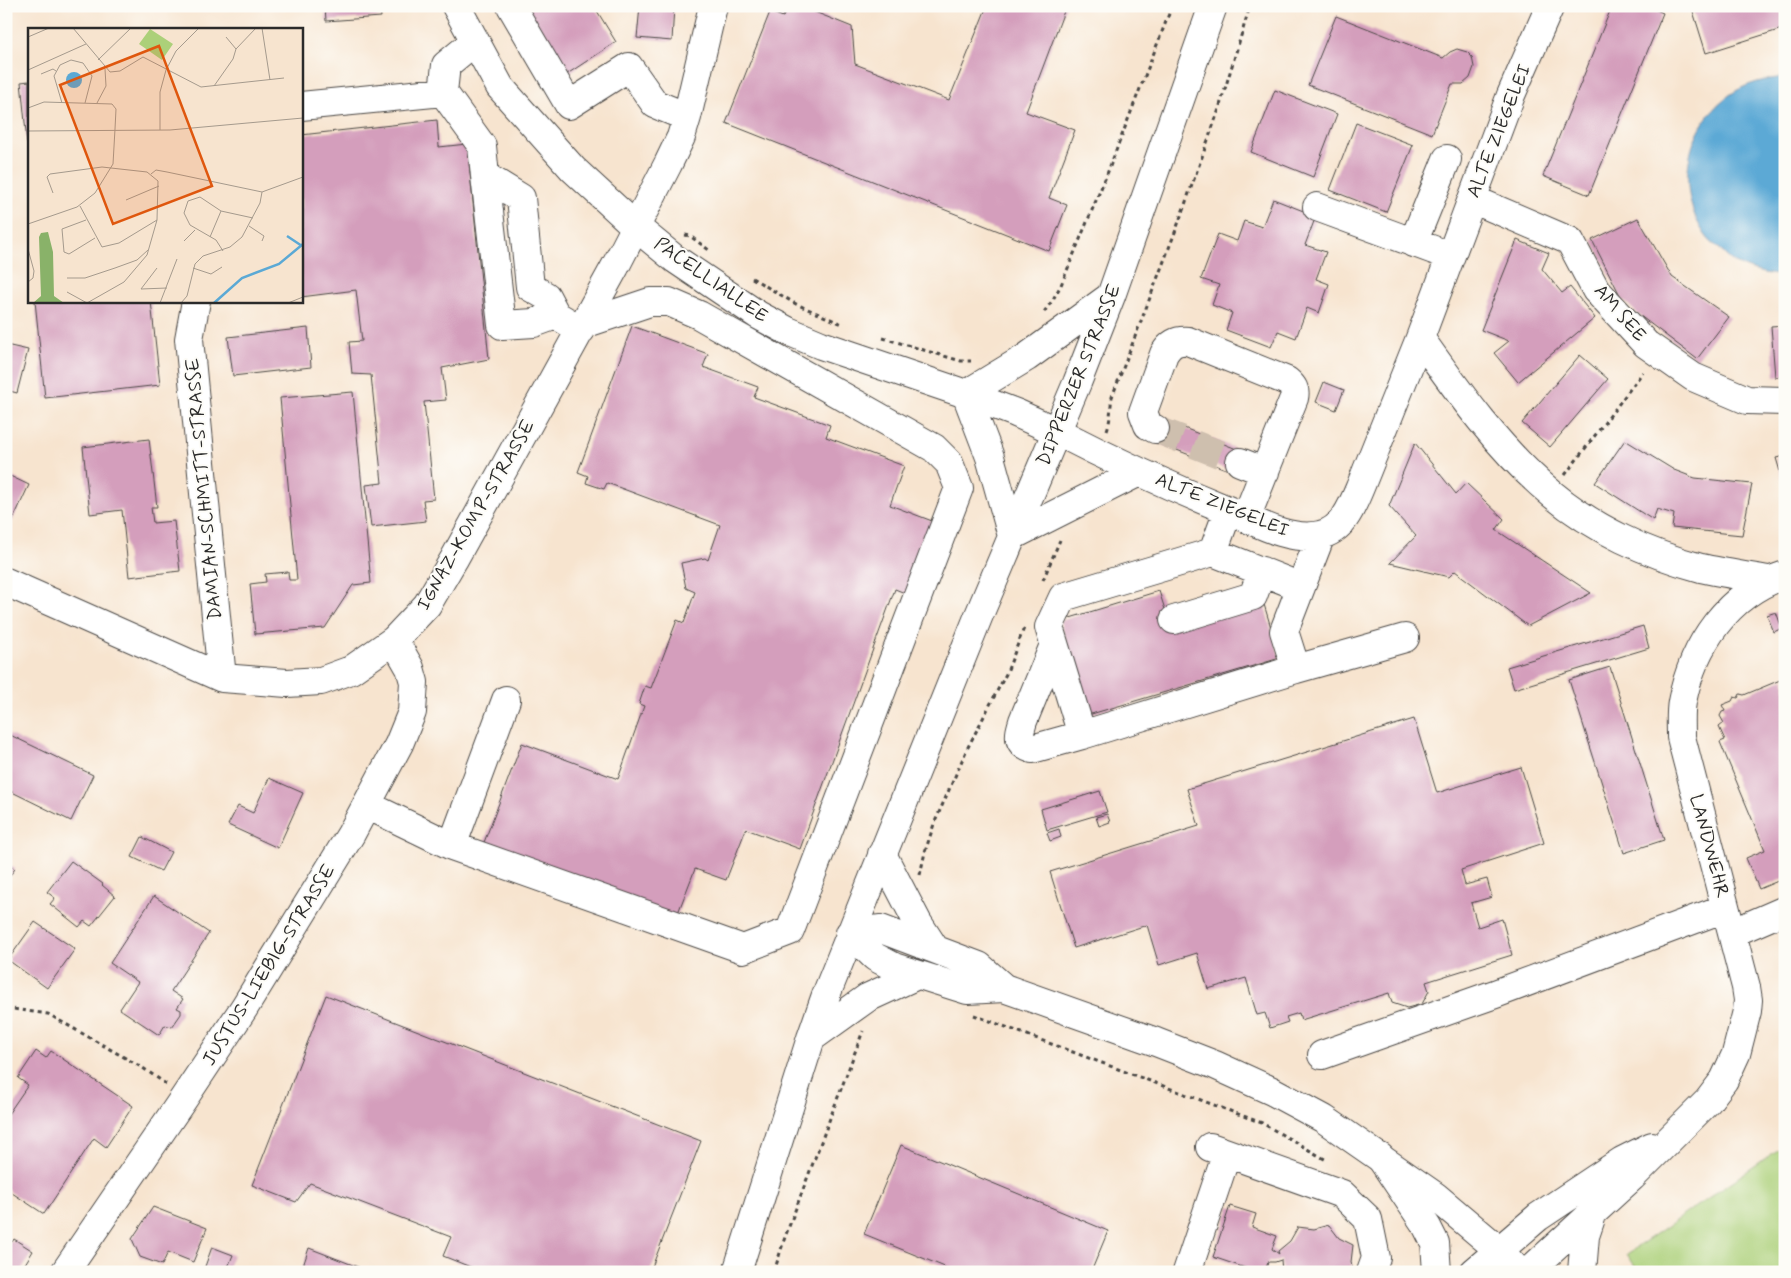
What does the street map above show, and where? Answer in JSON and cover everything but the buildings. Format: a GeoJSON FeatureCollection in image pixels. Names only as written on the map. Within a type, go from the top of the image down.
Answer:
{"type":"FeatureCollection","features":[{"type":"Feature","properties":{"kind":"street","name":"PACELLIALLEE"},"geometry":{"type":"LineString","coordinates":[[456,6],[500,87],[573,169],[636,227],[675,259],[758,315],[821,346],[966,394],[1058,432]]}},
{"type":"Feature","properties":{"kind":"street"},"geometry":{"type":"LineString","coordinates":[[511,6],[570,105],[629,67],[655,104],[687,117]]}},
{"type":"Feature","properties":{"kind":"street","name":"IGNAZ-KOMP-STRASSE"},"geometry":{"type":"LineString","coordinates":[[6,582],[222,678],[288,683],[321,681],[351,670],[394,640],[427,605],[454,559],[636,227],[678,144],[687,117],[713,6]]}},
{"type":"Feature","properties":{"kind":"street","name":"DIPPERZER STRASSE"},"geometry":{"type":"LineString","coordinates":[[737,1272],[811,1038],[850,934],[1012,536],[1058,432],[1111,296],[1213,6]]}},
{"type":"Feature","properties":{"kind":"street","name":"ALTE ZIEGELEI"},"geometry":{"type":"LineString","coordinates":[[1058,432],[1188,495],[1292,534],[1321,535],[1337,527],[1352,508],[1420,338],[1511,95],[1550,6]]}},
{"type":"Feature","properties":{"kind":"street"},"geometry":{"type":"LineString","coordinates":[[475,41],[446,64],[443,92],[482,146],[502,325],[534,323],[556,315]]}},
{"type":"Feature","properties":{"kind":"street"},"geometry":{"type":"LineString","coordinates":[[302,106],[443,92]]}},
{"type":"Feature","properties":{"kind":"street"},"geometry":{"type":"LineString","coordinates":[[1413,243],[1447,159]]}},
{"type":"Feature","properties":{"kind":"street"},"geometry":{"type":"LineString","coordinates":[[367,805],[452,846],[744,949],[790,932],[959,488],[949,463],[934,448],[699,315],[669,302],[650,302],[582,327],[556,315],[546,296],[530,287],[521,198],[485,176]]}},
{"type":"Feature","properties":{"kind":"street","name":"AM SEE"},"geometry":{"type":"LineString","coordinates":[[1472,199],[1570,241],[1596,290],[1646,344],[1693,377],[1747,400],[1785,401]]}},
{"type":"Feature","properties":{"kind":"street"},"geometry":{"type":"LineString","coordinates":[[1317,207],[1450,256]]}},
{"type":"Feature","properties":{"kind":"street"},"geometry":{"type":"LineString","coordinates":[[1111,296],[1027,356],[966,394],[990,457],[1012,536],[1139,472]]}},
{"type":"Feature","properties":{"kind":"street","name":"DAMIAN-SCHMITT-STRASSE"},"geometry":{"type":"LineString","coordinates":[[196,302],[189,339],[222,678]]}},
{"type":"Feature","properties":{"kind":"street"},"geometry":{"type":"LineString","coordinates":[[1420,338],[1458,392],[1504,447],[1552,494],[1581,516],[1611,533],[1660,554],[1701,568],[1776,577]]}},
{"type":"Feature","properties":{"kind":"street"},"geometry":{"type":"LineString","coordinates":[[1155,429],[1148,425],[1144,419],[1143,412],[1164,354],[1168,347],[1175,342],[1188,341],[1287,381],[1294,388],[1294,398],[1252,467],[1237,514],[1213,552]]}},
{"type":"Feature","properties":{"kind":"street"},"geometry":{"type":"LineString","coordinates":[[1296,669],[1284,631],[1321,535]]}},
{"type":"Feature","properties":{"kind":"street"},"geometry":{"type":"LineString","coordinates":[[1082,735],[1049,627],[1063,597],[1213,552],[1301,587]]}},
{"type":"Feature","properties":{"kind":"street"},"geometry":{"type":"LineString","coordinates":[[1174,620],[1253,596],[1262,571]]}},
{"type":"Feature","properties":{"kind":"street","name":"LANDWEHR"},"geometry":{"type":"LineString","coordinates":[[1528,1272],[1632,1177],[1708,1101],[1724,1080],[1736,1054],[1748,1000],[1681,737],[1682,704],[1690,673],[1703,643],[1716,621],[1741,598],[1776,577]]}},
{"type":"Feature","properties":{"kind":"street"},"geometry":{"type":"LineString","coordinates":[[1054,645],[1023,721],[1020,733],[1020,741],[1024,746],[1032,749],[1405,638]]}},
{"type":"Feature","properties":{"kind":"street","name":"JUSTUS-LIEBIG-STRASSE"},"geometry":{"type":"LineString","coordinates":[[65,1272],[244,1008],[351,834],[399,744],[412,712],[414,682],[410,668],[394,640]]}},
{"type":"Feature","properties":{"kind":"street"},"geometry":{"type":"LineString","coordinates":[[452,846],[506,700]]}},
{"type":"Feature","properties":{"kind":"street"},"geometry":{"type":"LineString","coordinates":[[882,854],[918,923],[935,949]]}},
{"type":"Feature","properties":{"kind":"street"},"geometry":{"type":"LineString","coordinates":[[1322,1055],[1495,994],[1729,921],[1785,910]]}},
{"type":"Feature","properties":{"kind":"street"},"geometry":{"type":"LineString","coordinates":[[850,934],[881,929],[935,949],[979,966],[1004,988],[1216,1065],[1272,1091],[1324,1119],[1436,1196],[1499,1250],[1519,1272]]}},
{"type":"Feature","properties":{"kind":"street"},"geometry":{"type":"LineString","coordinates":[[850,934],[875,957],[894,966],[968,990],[1004,988]]}},
{"type":"Feature","properties":{"kind":"street"},"geometry":{"type":"LineString","coordinates":[[811,1038],[867,998],[917,974]]}},
{"type":"Feature","properties":{"kind":"street","name":"LANDWEHR"},"geometry":{"type":"LineString","coordinates":[[1474,1272],[1538,1217],[1622,1161],[1672,1137]]}},
{"type":"Feature","properties":{"kind":"street"},"geometry":{"type":"LineString","coordinates":[[1196,1267],[1219,1150],[1342,1194],[1368,1219],[1376,1258],[1371,1272]]}},
{"type":"Feature","properties":{"kind":"street"},"geometry":{"type":"LineString","coordinates":[[1378,1155],[1428,1228],[1435,1242],[1437,1272]]}},
{"type":"Feature","properties":{"kind":"street"},"geometry":{"type":"LineString","coordinates":[[1582,1272],[1581,1264],[1585,1236],[1593,1211]]}},
{"type":"Feature","properties":{"kind":"path"},"geometry":{"type":"LineString","coordinates":[[1042,316],[1061,285],[1172,6]]}},
{"type":"Feature","properties":{"kind":"path"},"geometry":{"type":"LineString","coordinates":[[1111,420],[1112,397],[1218,112],[1250,6]]}},
{"type":"Feature","properties":{"kind":"path"},"geometry":{"type":"LineString","coordinates":[[690,236],[710,250]]}},
{"type":"Feature","properties":{"kind":"path"},"geometry":{"type":"LineString","coordinates":[[747,276],[796,304],[850,326]]}},
{"type":"Feature","properties":{"kind":"path"},"geometry":{"type":"LineString","coordinates":[[881,337],[961,361],[976,361]]}},
{"type":"Feature","properties":{"kind":"path"},"geometry":{"type":"LineString","coordinates":[[1552,494],[1658,352]]}},
{"type":"Feature","properties":{"kind":"path"},"geometry":{"type":"LineString","coordinates":[[1043,581],[1064,534]]}},
{"type":"Feature","properties":{"kind":"path"},"geometry":{"type":"LineString","coordinates":[[919,882],[925,852],[934,824],[967,749],[1007,672],[1025,626]]}},
{"type":"Feature","properties":{"kind":"path"},"geometry":{"type":"LineString","coordinates":[[6,1008],[48,1014],[143,1068],[171,1088]]}},
{"type":"Feature","properties":{"kind":"path"},"geometry":{"type":"LineString","coordinates":[[971,1014],[1262,1123],[1329,1162]]}},
{"type":"Feature","properties":{"kind":"path"},"geometry":{"type":"LineString","coordinates":[[774,1272],[785,1237],[865,1028]]}},
{"type":"Feature","properties":{"kind":"green space"},"geometry":{"type":"Polygon","coordinates":[[[1785,1145],[1785,1272],[1639,1272],[1627,1254],[1785,1145]]]}},
{"type":"Feature","properties":{"kind":"water"},"geometry":{"type":"Polygon","coordinates":[[[1785,77],[1785,276],[1764,273],[1744,267],[1731,260],[1710,241],[1696,218],[1690,199],[1688,179],[1689,160],[1694,141],[1703,123],[1715,107],[1731,94],[1750,84],[1785,77]]]}},
{"type":"Feature","properties":{"kind":"tunnel"},"geometry":{"type":"LineString","coordinates":[[1155,429],[1240,462]]}}]}
